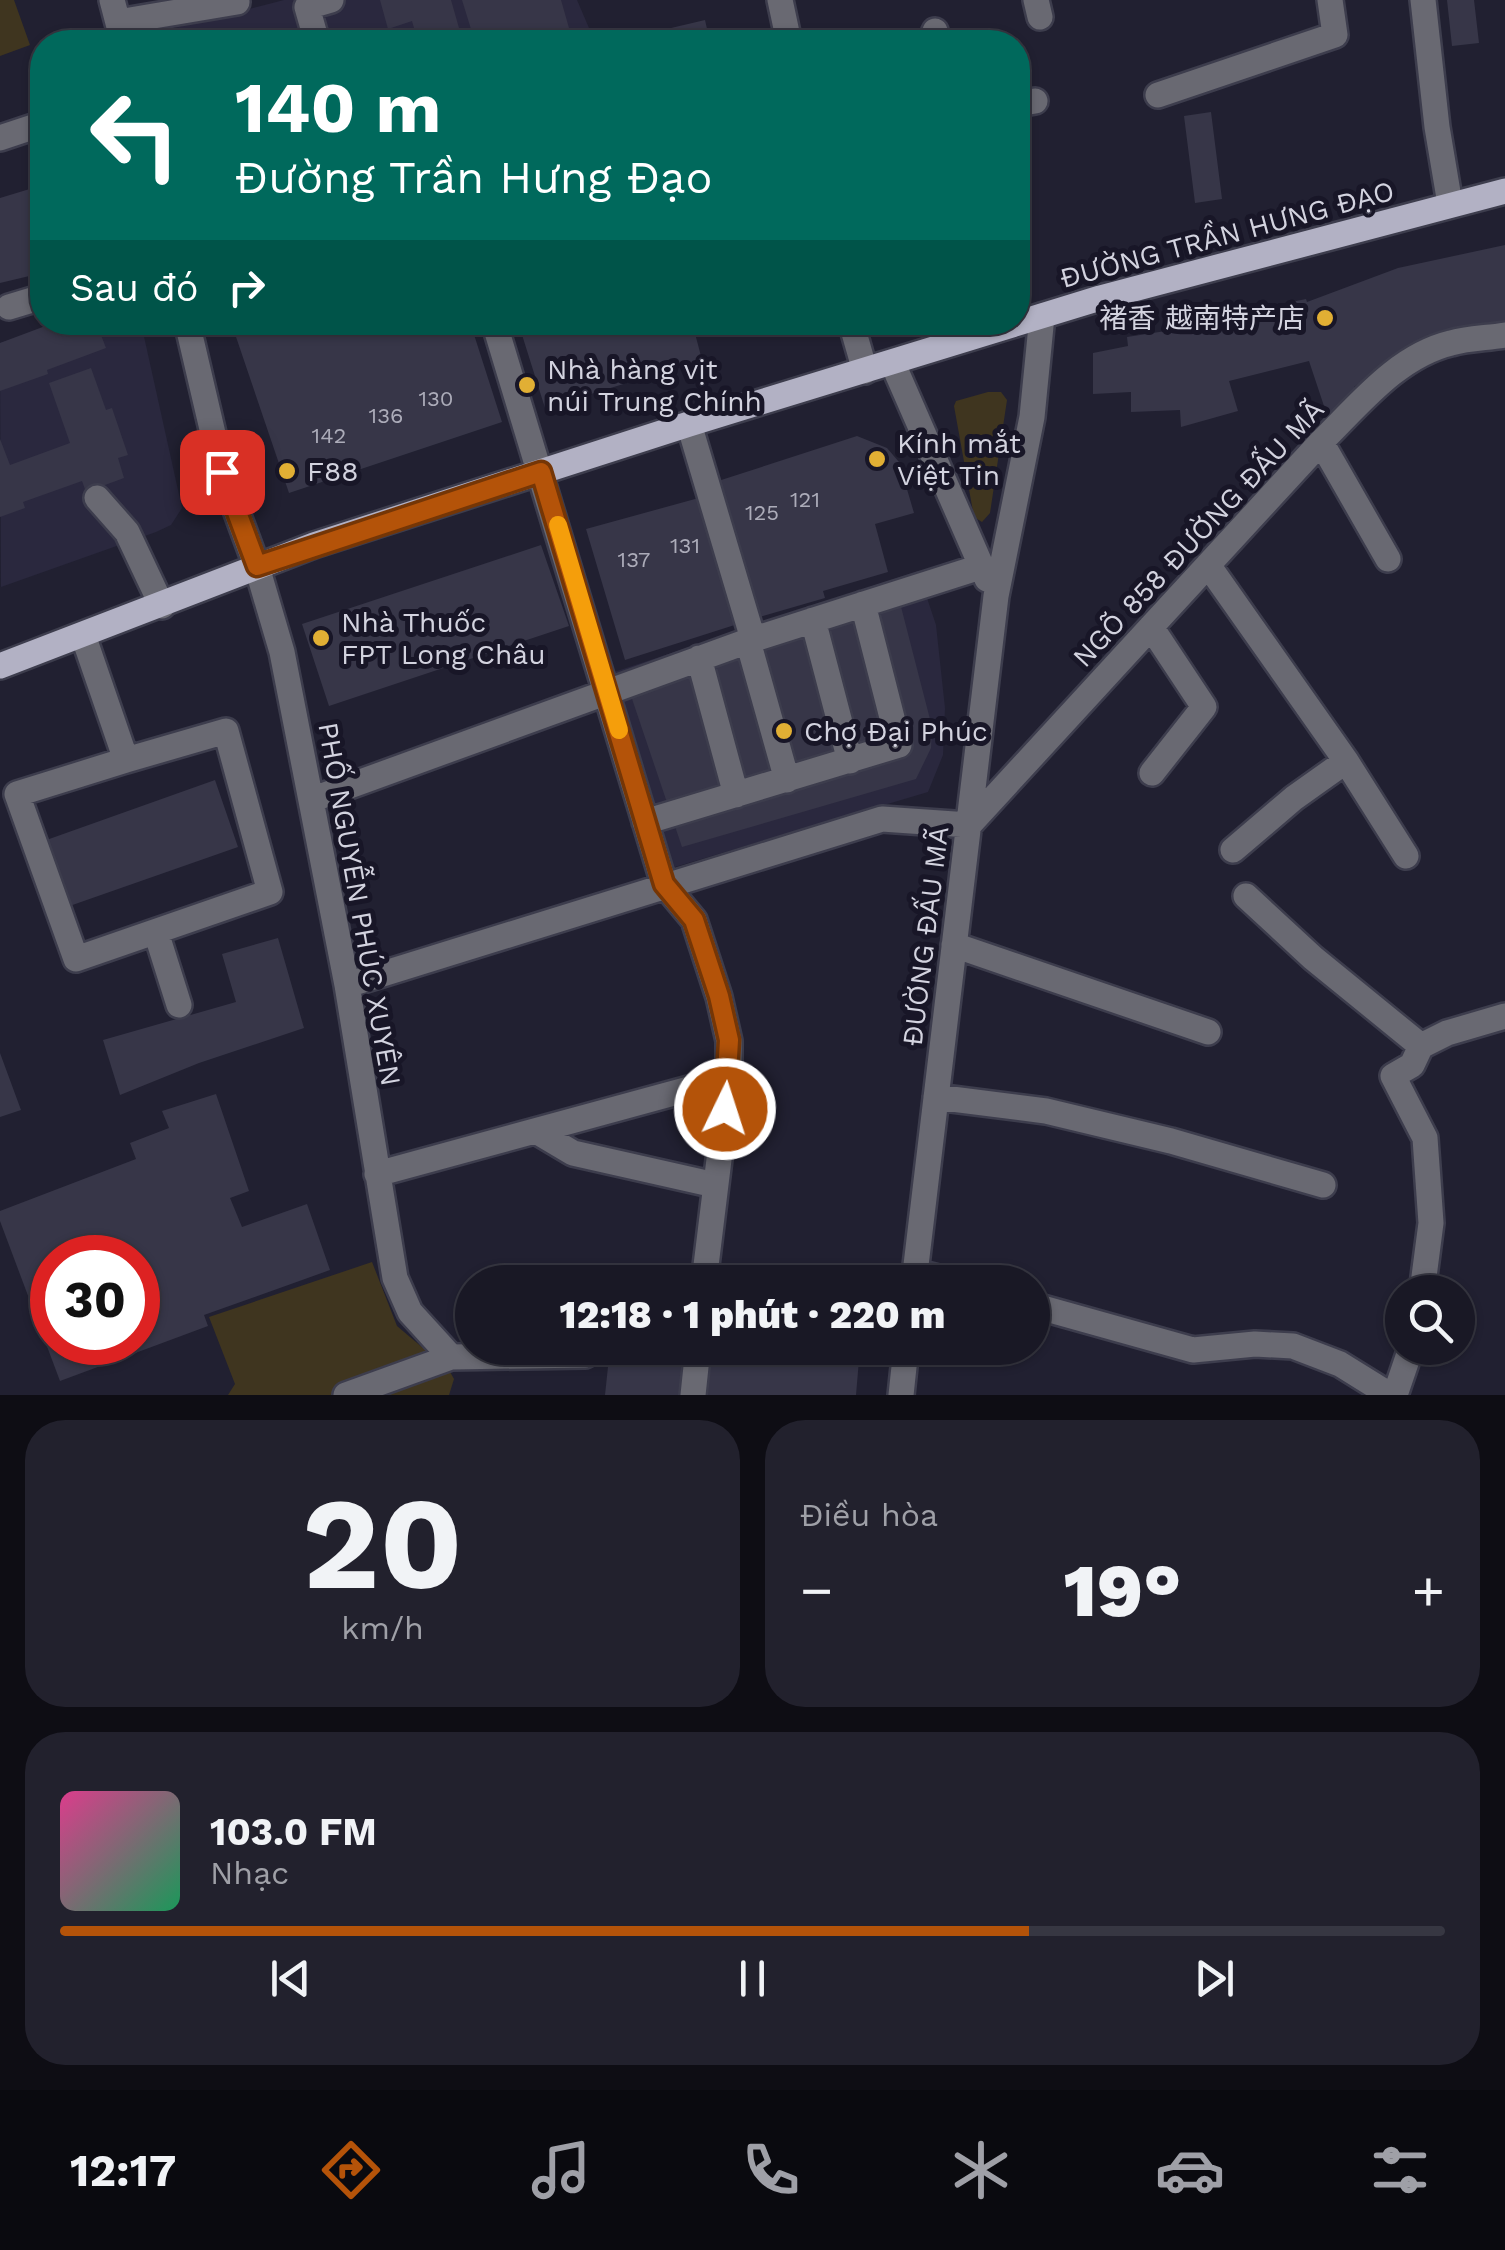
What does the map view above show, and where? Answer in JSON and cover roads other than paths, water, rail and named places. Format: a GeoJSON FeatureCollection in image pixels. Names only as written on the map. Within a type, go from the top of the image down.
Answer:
{"type":"FeatureCollection","features":[{"type":"Feature","properties":{"kind":"main road","name":"ĐƯỜNG TRẦN HƯNG ĐẠO"},"geometry":{"type":"LineString","coordinates":[[1030,320],[1505,191]]}},
{"type":"Feature","properties":{"kind":"main road","name":"ĐƯỜNG TRẦN HƯNG ĐẠO"},"geometry":{"type":"LineString","coordinates":[[0,666],[257,566],[689,424],[983,335]]}},
{"type":"Feature","properties":{"kind":"street"},"geometry":{"type":"LineString","coordinates":[[313,30],[307,6],[331,0]]}},
{"type":"Feature","properties":{"kind":"street"},"geometry":{"type":"LineString","coordinates":[[780,0],[786,30]]}},
{"type":"Feature","properties":{"kind":"street"},"geometry":{"type":"LineString","coordinates":[[1158,95],[1335,35],[1330,0]]}},
{"type":"Feature","properties":{"kind":"street"},"geometry":{"type":"LineString","coordinates":[[1423,0],[1450,204]]}},
{"type":"Feature","properties":{"kind":"street"},"geometry":{"type":"LineString","coordinates":[[118,22],[237,2]]}},
{"type":"Feature","properties":{"kind":"street"},"geometry":{"type":"LineString","coordinates":[[0,138],[30,128]]}},
{"type":"Feature","properties":{"kind":"street"},"geometry":{"type":"LineString","coordinates":[[9,307],[30,301]]}},
{"type":"Feature","properties":{"kind":"street","name":"ĐƯỜNG ĐẤU MÃ"},"geometry":{"type":"LineString","coordinates":[[915,1265],[996,596],[1032,417],[1042,316]]}},
{"type":"Feature","properties":{"kind":"street","name":"PHỐ NGUYỄN PHÚC XUYÊN"},"geometry":{"type":"LineString","coordinates":[[190,335],[222,472],[257,566],[282,652],[347,984],[395,1278],[410,1312],[451,1357]]}},
{"type":"Feature","properties":{"kind":"street"},"geometry":{"type":"LineString","coordinates":[[498,335],[664,884],[694,920],[729,1040],[729,1078],[706,1265]]}},
{"type":"Feature","properties":{"kind":"street"},"geometry":{"type":"LineString","coordinates":[[855,335],[866,372]]}},
{"type":"Feature","properties":{"kind":"street","name":"NGÕ 858 ĐƯỜNG ĐẤU MÃ"},"geometry":{"type":"LineString","coordinates":[[969,826],[1321,442],[1395,371],[1451,342],[1505,335]]}},
{"type":"Feature","properties":{"kind":"street"},"geometry":{"type":"LineString","coordinates":[[892,364],[996,596]]}},
{"type":"Feature","properties":{"kind":"street"},"geometry":{"type":"LineString","coordinates":[[689,424],[787,780]]}},
{"type":"Feature","properties":{"kind":"street"},"geometry":{"type":"LineString","coordinates":[[1321,442],[1388,558]]}},
{"type":"Feature","properties":{"kind":"street"},"geometry":{"type":"LineString","coordinates":[[97,498],[126,532],[162,606]]}},
{"type":"Feature","properties":{"kind":"street"},"geometry":{"type":"LineString","coordinates":[[1208,565],[1346,761],[1406,856]]}},
{"type":"Feature","properties":{"kind":"street"},"geometry":{"type":"LineString","coordinates":[[311,800],[699,658],[980,567]]}},
{"type":"Feature","properties":{"kind":"street"},"geometry":{"type":"LineString","coordinates":[[645,822],[899,744],[863,604]]}},
{"type":"Feature","properties":{"kind":"street"},"geometry":{"type":"LineString","coordinates":[[812,620],[850,761]]}},
{"type":"Feature","properties":{"kind":"street"},"geometry":{"type":"LineString","coordinates":[[1151,627],[1204,707],[1152,774]]}},
{"type":"Feature","properties":{"kind":"street"},"geometry":{"type":"LineString","coordinates":[[83,635],[126,760]]}},
{"type":"Feature","properties":{"kind":"street"},"geometry":{"type":"LineString","coordinates":[[699,658],[736,796]]}},
{"type":"Feature","properties":{"kind":"street"},"geometry":{"type":"LineString","coordinates":[[226,731],[270,892],[76,959],[18,794],[126,760],[226,731]]}},
{"type":"Feature","properties":{"kind":"street"},"geometry":{"type":"LineString","coordinates":[[1233,850],[1294,798],[1346,761]]}},
{"type":"Feature","properties":{"kind":"street"},"geometry":{"type":"LineString","coordinates":[[347,984],[882,819],[969,826]]}},
{"type":"Feature","properties":{"kind":"street"},"geometry":{"type":"LineString","coordinates":[[1246,896],[1313,958],[1421,1046]]}},
{"type":"Feature","properties":{"kind":"street"},"geometry":{"type":"LineString","coordinates":[[156,932],[178,1005]]}},
{"type":"Feature","properties":{"kind":"street"},"geometry":{"type":"LineString","coordinates":[[954,945],[1208,1032]]}},
{"type":"Feature","properties":{"kind":"street"},"geometry":{"type":"LineString","coordinates":[[1424,1275],[1430,1223],[1425,1138],[1393,1076],[1412,1064],[1421,1046],[1447,1033],[1505,1016]]}},
{"type":"Feature","properties":{"kind":"street"},"geometry":{"type":"LineString","coordinates":[[377,1174],[729,1078]]}},
{"type":"Feature","properties":{"kind":"street"},"geometry":{"type":"LineString","coordinates":[[936,1098],[1046,1110],[1324,1185]]}},
{"type":"Feature","properties":{"kind":"street"},"geometry":{"type":"LineString","coordinates":[[536,1131],[573,1152],[715,1185]]}},
{"type":"Feature","properties":{"kind":"street"},"geometry":{"type":"LineString","coordinates":[[1050,1310],[1193,1350],[1255,1344],[1293,1346],[1340,1364],[1392,1395],[1404,1365]]}},
{"type":"Feature","properties":{"kind":"street"},"geometry":{"type":"LineString","coordinates":[[346,1395],[455,1357]]}},
{"type":"Feature","properties":{"kind":"street"},"geometry":{"type":"LineString","coordinates":[[693,1395],[696,1365]]}},
{"type":"Feature","properties":{"kind":"street"},"geometry":{"type":"LineString","coordinates":[[901,1395],[904,1365]]}},
{"type":"Feature","properties":{"kind":"place","name":"褚香 越南特产店"},"geometry":{"type":"Point","coordinates":[1325,318]}},
{"type":"Feature","properties":{"kind":"place","name":"Nhà hàng vịt núi Trung Chính"},"geometry":{"type":"Point","coordinates":[527,385]}},
{"type":"Feature","properties":{"kind":"place","name":"Kính mắt Việt Tin"},"geometry":{"type":"Point","coordinates":[877,459]}},
{"type":"Feature","properties":{"kind":"place","name":"F88"},"geometry":{"type":"Point","coordinates":[287,471]}},
{"type":"Feature","properties":{"kind":"place","name":"Nhà Thuốc FPT Long Châu"},"geometry":{"type":"Point","coordinates":[321,638]}},
{"type":"Feature","properties":{"kind":"place","name":"Chợ Đại Phúc"},"geometry":{"type":"Point","coordinates":[784,731]}}]}
